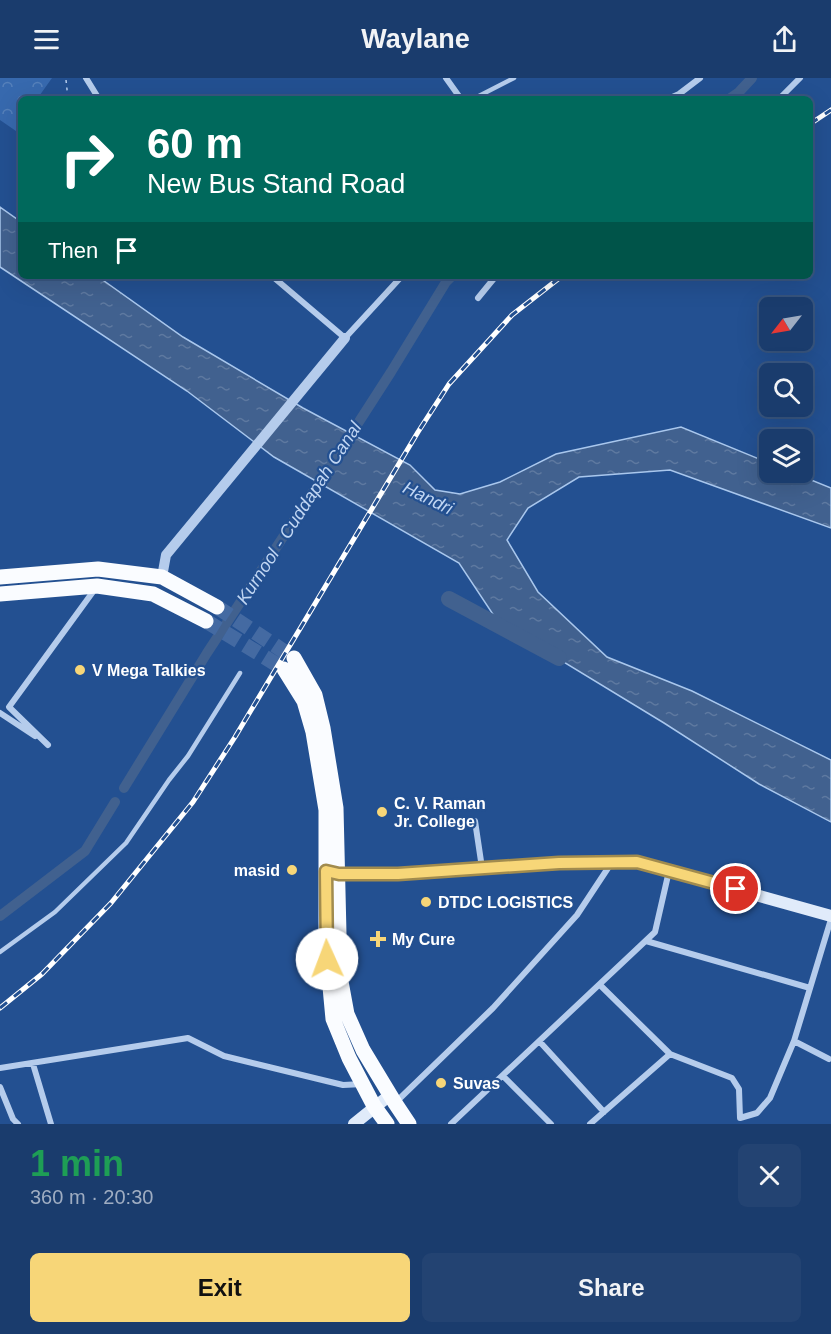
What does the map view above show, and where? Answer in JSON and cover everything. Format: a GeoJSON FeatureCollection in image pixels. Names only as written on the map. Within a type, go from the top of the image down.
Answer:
{"type":"FeatureCollection","features":[{"type":"Feature","properties":{"kind":"main road"},"geometry":{"type":"LineString","coordinates":[[0,578],[98,569],[162,577],[217,606]]}},
{"type":"Feature","properties":{"kind":"main road"},"geometry":{"type":"LineString","coordinates":[[0,594],[97,586],[153,594],[206,621]]}},
{"type":"Feature","properties":{"kind":"main road"},"geometry":{"type":"LineString","coordinates":[[289,664],[304,701],[313,732],[326,810],[340,976],[347,1014],[363,1050],[406,1123]]}},
{"type":"Feature","properties":{"kind":"main road"},"geometry":{"type":"LineString","coordinates":[[332,872],[398,874],[559,863],[637,862],[831,918]]}},
{"type":"Feature","properties":{"kind":"main road"},"geometry":{"type":"LineString","coordinates":[[332,872],[326,944],[333,1019],[349,1058],[374,1107],[387,1124]]}},
{"type":"Feature","properties":{"kind":"main road"},"geometry":{"type":"LineString","coordinates":[[354,1124],[374,1107],[392,1099]]}},
{"type":"Feature","properties":{"kind":"street"},"geometry":{"type":"LineString","coordinates":[[86,78],[97,96]]}},
{"type":"Feature","properties":{"kind":"street"},"geometry":{"type":"LineString","coordinates":[[446,78],[459,96]]}},
{"type":"Feature","properties":{"kind":"street"},"geometry":{"type":"LineString","coordinates":[[675,96],[700,78]]}},
{"type":"Feature","properties":{"kind":"street"},"geometry":{"type":"LineString","coordinates":[[782,96],[800,78]]}},
{"type":"Feature","properties":{"kind":"street"},"geometry":{"type":"LineString","coordinates":[[276,279],[345,338]]}},
{"type":"Feature","properties":{"kind":"street"},"geometry":{"type":"LineString","coordinates":[[162,577],[166,555],[345,338],[399,279]]}},
{"type":"Feature","properties":{"kind":"street"},"geometry":{"type":"LineString","coordinates":[[478,298],[494,279]]}},
{"type":"Feature","properties":{"kind":"street"},"geometry":{"type":"LineString","coordinates":[[0,713],[48,745],[9,707],[97,586]]}},
{"type":"Feature","properties":{"kind":"street"},"geometry":{"type":"LineString","coordinates":[[476,821],[482,869]]}},
{"type":"Feature","properties":{"kind":"street"},"geometry":{"type":"LineString","coordinates":[[392,1099],[493,1008],[577,915],[612,862]]}},
{"type":"Feature","properties":{"kind":"street"},"geometry":{"type":"LineString","coordinates":[[452,1124],[655,933],[669,870]]}},
{"type":"Feature","properties":{"kind":"street"},"geometry":{"type":"LineString","coordinates":[[600,985],[670,1054],[732,1078],[739,1089],[740,1118],[757,1113],[770,1098],[794,1041],[831,918]]}},
{"type":"Feature","properties":{"kind":"street"},"geometry":{"type":"LineString","coordinates":[[646,941],[810,988]]}},
{"type":"Feature","properties":{"kind":"street"},"geometry":{"type":"LineString","coordinates":[[0,1068],[188,1038],[224,1056],[343,1085],[363,1084]]}},
{"type":"Feature","properties":{"kind":"street"},"geometry":{"type":"LineString","coordinates":[[794,1041],[829,1059]]}},
{"type":"Feature","properties":{"kind":"street"},"geometry":{"type":"LineString","coordinates":[[540,1042],[604,1112]]}},
{"type":"Feature","properties":{"kind":"street"},"geometry":{"type":"LineString","coordinates":[[590,1124],[670,1054]]}},
{"type":"Feature","properties":{"kind":"street"},"geometry":{"type":"LineString","coordinates":[[33,1064],[51,1124]]}},
{"type":"Feature","properties":{"kind":"street"},"geometry":{"type":"LineString","coordinates":[[503,1076],[551,1124]]}},
{"type":"Feature","properties":{"kind":"street"},"geometry":{"type":"LineString","coordinates":[[0,1087],[13,1119],[18,1124]]}},
{"type":"Feature","properties":{"kind":"lane"},"geometry":{"type":"LineString","coordinates":[[479,96],[514,78]]}},
{"type":"Feature","properties":{"kind":"lane"},"geometry":{"type":"LineString","coordinates":[[0,952],[55,912],[126,843],[188,756],[240,674]]}},
{"type":"Feature","properties":{"kind":"path"},"geometry":{"type":"LineString","coordinates":[[66,80],[68,96]]}},
{"type":"Feature","properties":{"kind":"green space"},"geometry":{"type":"Polygon","coordinates":[[[0,78],[52,78],[39,96],[18,96],[18,128],[16,131],[0,120],[0,78]]]}},
{"type":"Feature","properties":{"kind":"water"},"geometry":{"type":"Polygon","coordinates":[[[0,207],[18,220],[18,279],[0,267],[0,207]]]}},
{"type":"Feature","properties":{"kind":"water","name":"Handri"},"geometry":{"type":"Polygon","coordinates":[[[18,279],[101,279],[183,337],[303,408],[410,465],[435,490],[460,494],[500,482],[556,454],[681,427],[759,459],[759,483],[813,483],[813,481],[831,488],[831,528],[670,470],[579,477],[528,508],[507,540],[538,592],[607,657],[692,691],[831,760],[831,822],[759,784],[498,622],[459,563],[274,457],[187,391],[18,279]]]}},
{"type":"Feature","properties":{"kind":"waterway"},"geometry":{"type":"LineString","coordinates":[[733,96],[752,78]]}},
{"type":"Feature","properties":{"kind":"waterway"},"geometry":{"type":"LineString","coordinates":[[344,445],[449,279]]}},
{"type":"Feature","properties":{"kind":"waterway","name":"Kurnool - Cuddapah Canal"},"geometry":{"type":"LineString","coordinates":[[124,788],[207,653],[327,470]]}},
{"type":"Feature","properties":{"kind":"waterway"},"geometry":{"type":"LineString","coordinates":[[449,599],[559,658]]}},
{"type":"Feature","properties":{"kind":"waterway"},"geometry":{"type":"LineString","coordinates":[[0,916],[85,851],[115,802]]}},
{"type":"Feature","properties":{"kind":"tunnel"},"geometry":{"type":"LineString","coordinates":[[217,607],[294,658]]}},
{"type":"Feature","properties":{"kind":"tunnel"},"geometry":{"type":"LineString","coordinates":[[206,621],[284,669]]}},
{"type":"Feature","properties":{"kind":"railway"},"geometry":{"type":"LineString","coordinates":[[813,122],[831,110]]}},
{"type":"Feature","properties":{"kind":"railway"},"geometry":{"type":"LineString","coordinates":[[0,1008],[42,974],[111,903],[193,802],[235,737],[449,384],[512,315],[558,279]]}},
{"type":"Feature","properties":{"kind":"place","name":"V Mega Talkies"},"geometry":{"type":"Point","coordinates":[80,670]}},
{"type":"Feature","properties":{"kind":"place","name":"C. V. Raman Jr. College"},"geometry":{"type":"Point","coordinates":[382,812]}},
{"type":"Feature","properties":{"kind":"place","name":"masid"},"geometry":{"type":"Point","coordinates":[292,870]}},
{"type":"Feature","properties":{"kind":"place","name":"DTDC LOGISTICS"},"geometry":{"type":"Point","coordinates":[426,902]}},
{"type":"Feature","properties":{"kind":"place","name":"My Cure"},"geometry":{"type":"Point","coordinates":[378,939]}},
{"type":"Feature","properties":{"kind":"place","name":"Suvas"},"geometry":{"type":"Point","coordinates":[441,1083]}},
{"type":"Feature","properties":{"kind":"route"},"geometry":{"type":"LineString","coordinates":[[327,959],[326,871],[339,874],[398,874],[559,863],[637,862],[736,889]]}}]}
